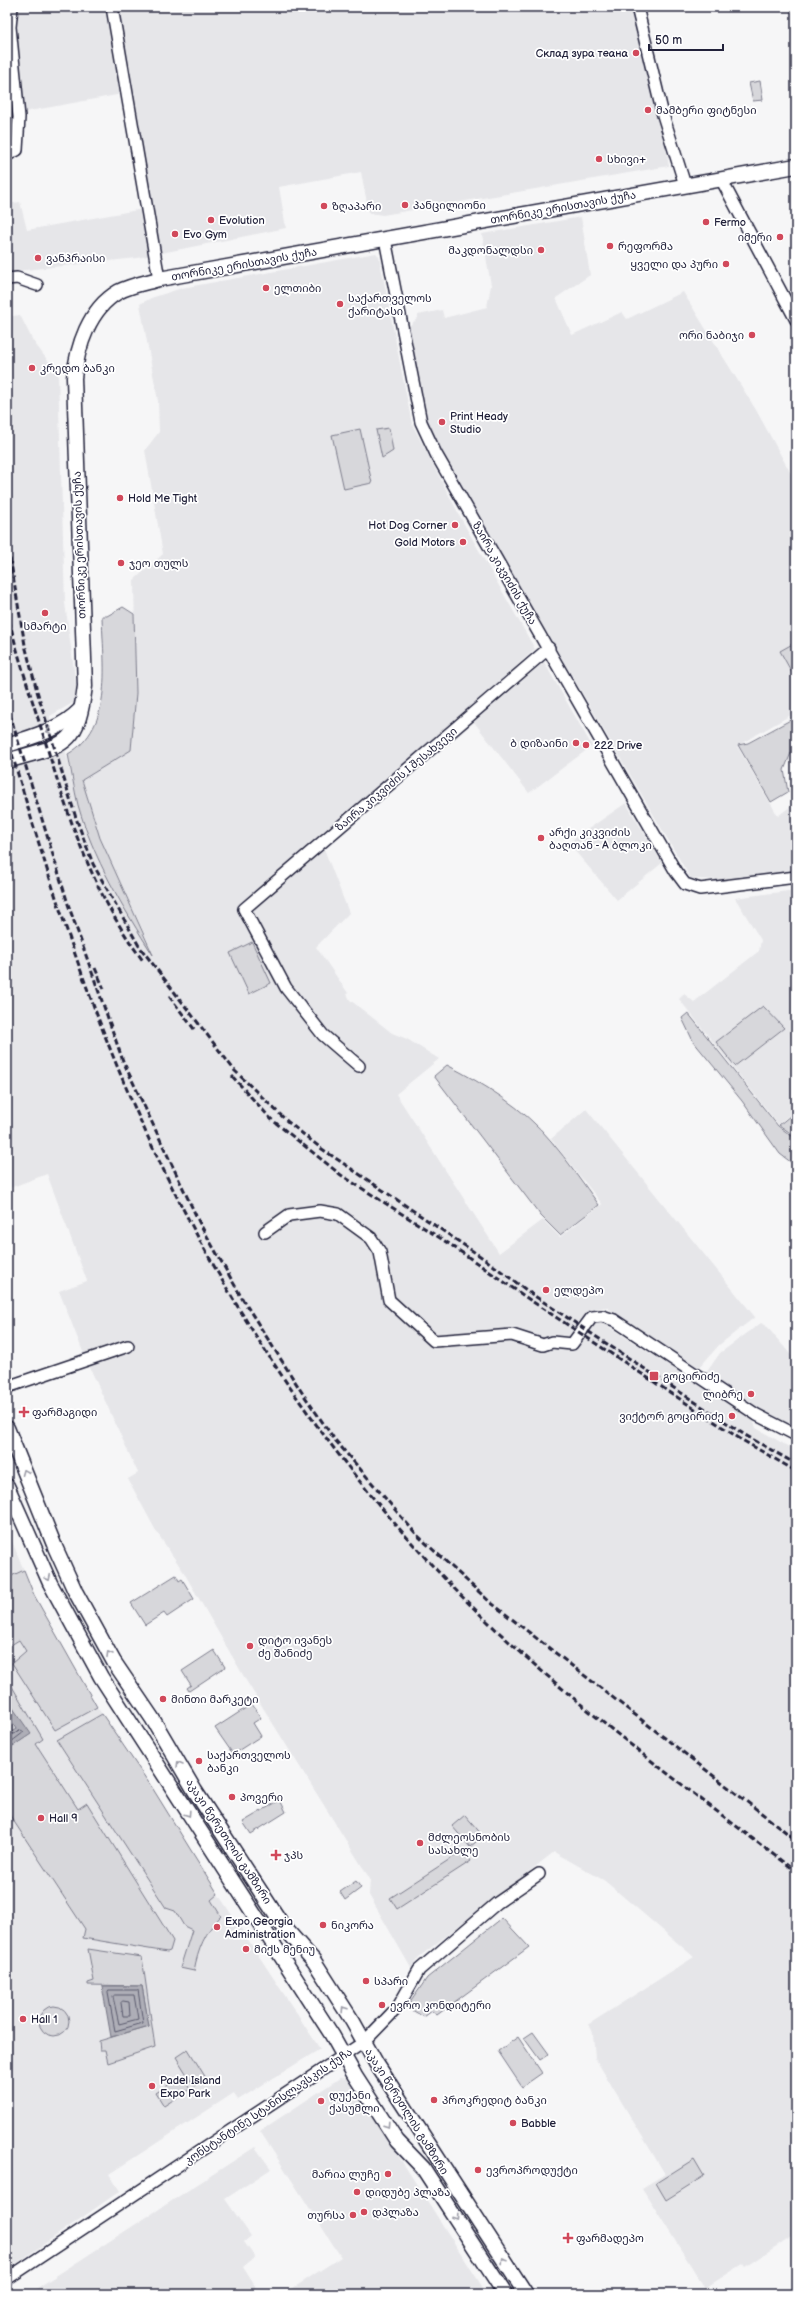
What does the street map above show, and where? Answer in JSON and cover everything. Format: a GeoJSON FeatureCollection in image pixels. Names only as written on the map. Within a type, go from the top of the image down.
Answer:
{"type":"FeatureCollection","features":[{"type":"Feature","properties":{"kind":"main road","name":"თორნიკე ერისთავის ქუჩა"},"geometry":{"type":"LineString","coordinates":[[7,761],[59,746],[68,740],[76,729],[85,686],[73,399],[75,366],[82,339],[104,304],[112,297],[126,289],[159,279],[796,166]]}},
{"type":"Feature","properties":{"kind":"main road"},"geometry":{"type":"LineString","coordinates":[[7,744],[58,728],[69,721],[80,710]]}},
{"type":"Feature","properties":{"kind":"main road","name":"აკაკი წერეთლის გამზირი"},"geometry":{"type":"LineString","coordinates":[[7,1428],[75,1591],[114,1662],[152,1718],[196,1791],[284,1926],[314,1961],[364,2042],[526,2294]]}},
{"type":"Feature","properties":{"kind":"main road","name":"აკაკი წერეთლის გამზირი"},"geometry":{"type":"LineString","coordinates":[[7,1486],[60,1604],[101,1677],[397,2141],[423,2168],[505,2294]]}},
{"type":"Feature","properties":{"kind":"street"},"geometry":{"type":"LineString","coordinates":[[7,155],[17,150],[19,117],[10,27],[12,7]]}},
{"type":"Feature","properties":{"kind":"street"},"geometry":{"type":"LineString","coordinates":[[112,7],[159,279]]}},
{"type":"Feature","properties":{"kind":"street"},"geometry":{"type":"LineString","coordinates":[[637,7],[663,115],[685,185]]}},
{"type":"Feature","properties":{"kind":"street"},"geometry":{"type":"LineString","coordinates":[[721,179],[796,320]]}},
{"type":"Feature","properties":{"kind":"street","name":"ზაირა კიკვიძის ქუჩა"},"geometry":{"type":"LineString","coordinates":[[384,239],[421,422],[436,454],[549,648],[676,872],[685,884],[700,889],[796,877]]}},
{"type":"Feature","properties":{"kind":"street"},"geometry":{"type":"LineString","coordinates":[[7,279],[17,278],[37,285]]}},
{"type":"Feature","properties":{"kind":"street","name":"ზაირა კიკვიძის I შესახვევი"},"geometry":{"type":"LineString","coordinates":[[359,1066],[323,1035],[286,988],[244,909],[549,648]]}},
{"type":"Feature","properties":{"kind":"street"},"geometry":{"type":"LineString","coordinates":[[265,1232],[289,1215],[320,1211],[338,1214],[371,1238],[380,1252],[389,1300],[434,1341],[512,1335],[543,1345],[552,1342],[572,1344],[592,1317],[602,1316],[614,1320],[750,1411],[796,1435]]}},
{"type":"Feature","properties":{"kind":"street"},"geometry":{"type":"LineString","coordinates":[[7,1387],[128,1346]]}},
{"type":"Feature","properties":{"kind":"street","name":"კონსტანტინე სტანისლავსკის ქუჩა"},"geometry":{"type":"LineString","coordinates":[[7,2279],[364,2042],[398,2007],[419,1970],[497,1903],[539,1874]]}},
{"type":"Feature","properties":{"kind":"shaded area"},"geometry":{"type":"Polygon","coordinates":[[[14,7],[641,7],[669,166],[383,215],[369,213],[361,172],[279,187],[286,228],[137,258],[7,272],[7,204],[20,202],[27,230],[143,209],[122,94],[24,112],[12,25],[14,7]]]}},
{"type":"Feature","properties":{"kind":"shaded area"},"geometry":{"type":"Polygon","coordinates":[[[760,81],[763,100],[753,101],[749,83],[760,81]]]}},
{"type":"Feature","properties":{"kind":"shaded area"},"geometry":{"type":"Polygon","coordinates":[[[581,217],[590,275],[556,298],[572,335],[622,312],[627,319],[683,292],[756,410],[796,483],[796,712],[737,746],[778,816],[791,806],[796,827],[796,871],[723,880],[691,879],[434,440],[426,421],[409,326],[418,318],[418,315],[442,310],[444,318],[487,307],[491,285],[482,234],[581,217]]]}},
{"type":"Feature","properties":{"kind":"shaded area"},"geometry":{"type":"Polygon","coordinates":[[[376,253],[379,256],[412,424],[464,524],[535,649],[472,706],[319,836],[349,913],[316,947],[348,993],[347,994],[350,1000],[392,1033],[407,1039],[439,1059],[396,1094],[499,1253],[543,1220],[560,1237],[602,1204],[551,1139],[586,1109],[755,1317],[719,1345],[699,1368],[606,1307],[586,1312],[753,1419],[756,1428],[796,1451],[796,2233],[745,2267],[743,2264],[705,2288],[642,2188],[665,2174],[595,2058],[593,2033],[589,2024],[694,1957],[605,1881],[554,1852],[419,1957],[411,1968],[369,1895],[370,1879],[247,1682],[183,1571],[156,1531],[128,1479],[138,1473],[85,1357],[59,1291],[87,1281],[47,1174],[7,1189],[7,768],[65,749],[78,805],[98,857],[153,953],[100,838],[82,780],[131,750],[136,693],[134,580],[163,554],[145,450],[159,432],[158,401],[140,304],[151,298],[182,288],[376,253]]]}},
{"type":"Feature","properties":{"kind":"shaded area"},"geometry":{"type":"Polygon","coordinates":[[[20,315],[33,341],[58,374],[65,603],[78,700],[50,716],[50,721],[7,739],[7,317],[20,315]]]}},
{"type":"Feature","properties":{"kind":"shaded area"},"geometry":{"type":"Polygon","coordinates":[[[389,428],[393,451],[382,458],[376,430],[389,428]]]}},
{"type":"Feature","properties":{"kind":"shaded area"},"geometry":{"type":"Polygon","coordinates":[[[360,429],[372,483],[344,489],[332,435],[360,429]]]}},
{"type":"Feature","properties":{"kind":"shaded area"},"geometry":{"type":"Polygon","coordinates":[[[123,607],[134,614],[136,693],[131,750],[82,780],[100,838],[153,955],[120,901],[100,863],[84,825],[78,805],[68,754],[83,742],[93,728],[100,711],[104,673],[102,616],[107,616],[123,607]]]}},
{"type":"Feature","properties":{"kind":"shaded area"},"geometry":{"type":"Polygon","coordinates":[[[796,642],[796,680],[780,651],[796,642]]]}},
{"type":"Feature","properties":{"kind":"shaded area"},"geometry":{"type":"Polygon","coordinates":[[[544,662],[592,746],[529,793],[474,722],[544,662]]]}},
{"type":"Feature","properties":{"kind":"shaded area"},"geometry":{"type":"Polygon","coordinates":[[[796,717],[796,751],[791,753],[784,770],[788,792],[771,802],[738,745],[748,743],[796,717]]]}},
{"type":"Feature","properties":{"kind":"shaded area"},"geometry":{"type":"Polygon","coordinates":[[[626,803],[662,863],[617,900],[568,843],[626,803]]]}},
{"type":"Feature","properties":{"kind":"shaded area"},"geometry":{"type":"Polygon","coordinates":[[[796,890],[796,1110],[778,1124],[679,999],[684,994],[694,1002],[759,951],[761,940],[735,898],[796,890]]]}},
{"type":"Feature","properties":{"kind":"shaded area"},"geometry":{"type":"Polygon","coordinates":[[[252,942],[271,983],[249,994],[230,953],[252,942]]]}},
{"type":"Feature","properties":{"kind":"shaded area"},"geometry":{"type":"Polygon","coordinates":[[[763,1006],[784,1028],[735,1066],[716,1042],[763,1006]]]}},
{"type":"Feature","properties":{"kind":"shaded area"},"geometry":{"type":"Polygon","coordinates":[[[688,1013],[778,1126],[796,1139],[796,1166],[780,1154],[742,1101],[693,1041],[682,1018],[688,1013]]]}},
{"type":"Feature","properties":{"kind":"shaded area"},"geometry":{"type":"Polygon","coordinates":[[[447,1065],[475,1080],[503,1098],[529,1118],[557,1149],[599,1205],[560,1235],[541,1216],[434,1076],[447,1065]]]}},
{"type":"Feature","properties":{"kind":"shaded area"},"geometry":{"type":"Polygon","coordinates":[[[796,1111],[796,1137],[779,1125],[796,1111]]]}},
{"type":"Feature","properties":{"kind":"shaded area"},"geometry":{"type":"Polygon","coordinates":[[[761,1323],[767,1327],[796,1361],[796,1429],[759,1410],[706,1373],[720,1353],[761,1323]]]}},
{"type":"Feature","properties":{"kind":"shaded area"},"geometry":{"type":"Polygon","coordinates":[[[7,1529],[34,1595],[97,1707],[153,1789],[218,1894],[320,2049],[238,2100],[234,2093],[109,2174],[120,2191],[7,2270],[7,1529]]]}},
{"type":"Feature","properties":{"kind":"shaded area"},"geometry":{"type":"Polygon","coordinates":[[[24,1570],[34,1595],[97,1707],[55,1730],[12,1663],[26,1651],[19,1640],[11,1645],[7,1638],[7,1578],[24,1570]]]}},
{"type":"Feature","properties":{"kind":"shaded area"},"geometry":{"type":"Polygon","coordinates":[[[176,1575],[179,1581],[182,1579],[194,1599],[167,1617],[164,1613],[145,1625],[131,1603],[176,1575]]]}},
{"type":"Feature","properties":{"kind":"shaded area"},"geometry":{"type":"Polygon","coordinates":[[[214,1650],[225,1667],[189,1691],[187,1688],[191,1685],[182,1671],[214,1650]]]}},
{"type":"Feature","properties":{"kind":"shaded area"},"geometry":{"type":"Polygon","coordinates":[[[7,1678],[43,1739],[36,1744],[78,1809],[87,1803],[173,1941],[170,1951],[167,1952],[83,1938],[85,1929],[7,1811],[7,1678]]]}},
{"type":"Feature","properties":{"kind":"shaded area"},"geometry":{"type":"Polygon","coordinates":[[[252,1704],[261,1718],[253,1723],[261,1736],[233,1754],[215,1728],[252,1704]]]}},
{"type":"Feature","properties":{"kind":"shaded area"},"geometry":{"type":"Polygon","coordinates":[[[102,1714],[153,1789],[218,1894],[211,1900],[221,1916],[215,1922],[203,1941],[194,1971],[180,1968],[192,1930],[184,1926],[175,1911],[166,1908],[57,1740],[102,1714]]]}},
{"type":"Feature","properties":{"kind":"shaded area"},"geometry":{"type":"Polygon","coordinates":[[[280,1800],[286,1812],[251,1834],[243,1822],[280,1800]]]}},
{"type":"Feature","properties":{"kind":"shaded area"},"geometry":{"type":"Polygon","coordinates":[[[465,1815],[483,1836],[470,1847],[452,1826],[465,1815]]]}},
{"type":"Feature","properties":{"kind":"shaded area"},"geometry":{"type":"Polygon","coordinates":[[[464,1850],[471,1861],[397,1909],[390,1898],[464,1850]]]}},
{"type":"Feature","properties":{"kind":"shaded area"},"geometry":{"type":"Polygon","coordinates":[[[356,1881],[361,1888],[345,1900],[340,1892],[356,1881]]]}},
{"type":"Feature","properties":{"kind":"shaded area"},"geometry":{"type":"Polygon","coordinates":[[[502,1918],[529,1947],[437,2015],[432,2011],[424,2017],[407,2007],[427,1978],[502,1918]]]}},
{"type":"Feature","properties":{"kind":"shaded area"},"geometry":{"type":"Polygon","coordinates":[[[88,1949],[142,1957],[155,2047],[108,2063],[105,2050],[100,2050],[99,2041],[149,2026],[142,1986],[88,1985],[88,1983],[94,1981],[88,1949]]]}},
{"type":"Feature","properties":{"kind":"shaded area"},"geometry":{"type":"Polygon","coordinates":[[[54,2006],[64,2011],[69,2021],[64,2031],[54,2036],[44,2031],[39,2021],[44,2011],[54,2006]]]}},
{"type":"Feature","properties":{"kind":"shaded area"},"geometry":{"type":"Polygon","coordinates":[[[533,2032],[549,2054],[540,2060],[524,2038],[533,2032]]]}},
{"type":"Feature","properties":{"kind":"shaded area"},"geometry":{"type":"Polygon","coordinates":[[[518,2037],[542,2073],[522,2087],[498,2051],[518,2037]]]}},
{"type":"Feature","properties":{"kind":"shaded area"},"geometry":{"type":"Polygon","coordinates":[[[188,2049],[206,2078],[194,2086],[176,2057],[188,2049]]]}},
{"type":"Feature","properties":{"kind":"shaded area"},"geometry":{"type":"Polygon","coordinates":[[[182,2076],[190,2089],[164,2106],[156,2093],[182,2076]]]}},
{"type":"Feature","properties":{"kind":"shaded area"},"geometry":{"type":"Polygon","coordinates":[[[340,2078],[349,2079],[487,2294],[284,2294],[341,2257],[260,2131],[340,2078]]]}},
{"type":"Feature","properties":{"kind":"shaded area"},"geometry":{"type":"Polygon","coordinates":[[[255,2147],[271,2169],[225,2199],[251,2236],[244,2242],[255,2257],[243,2267],[260,2294],[28,2294],[255,2147]]]}},
{"type":"Feature","properties":{"kind":"shaded area"},"geometry":{"type":"Polygon","coordinates":[[[694,2159],[704,2176],[666,2200],[656,2183],[694,2159]]]}},
{"type":"Feature","properties":{"kind":"water"},"geometry":{"type":"Polygon","coordinates":[[[7,1693],[11,1699],[8,1701],[31,1734],[7,1750],[7,1735],[16,1729],[7,1714],[7,1693]]]}},
{"type":"Feature","properties":{"kind":"water"},"geometry":{"type":"Polygon","coordinates":[[[102,1986],[142,1986],[149,2026],[111,2037],[102,1986]]]}},
{"type":"Feature","properties":{"kind":"railway"},"geometry":{"type":"LineString","coordinates":[[7,541],[25,645],[37,691],[76,818],[93,864],[139,946],[235,1071],[288,1122],[322,1149],[486,1260],[533,1295],[745,1435],[796,1464]]}},
{"type":"Feature","properties":{"kind":"railway"},"geometry":{"type":"LineString","coordinates":[[7,612],[52,765],[83,853],[110,909],[144,962]]}},
{"type":"Feature","properties":{"kind":"railway"},"geometry":{"type":"LineString","coordinates":[[7,705],[68,904],[123,1061],[199,1222],[243,1300],[303,1394],[335,1440],[417,1535],[490,1602],[796,1840]]}},
{"type":"Feature","properties":{"kind":"railway"},"geometry":{"type":"LineString","coordinates":[[7,737],[44,859],[84,981],[115,1061],[146,1132],[180,1202],[216,1270],[256,1336],[299,1400],[345,1463],[394,1523],[446,1580],[486,1620],[528,1659],[615,1732],[796,1872]]}},
{"type":"Feature","properties":{"kind":"railway"},"geometry":{"type":"LineString","coordinates":[[95,968],[104,989]]}},
{"type":"Feature","properties":{"kind":"railway"},"geometry":{"type":"LineString","coordinates":[[169,996],[194,1029]]}},
{"type":"Feature","properties":{"kind":"railway"},"geometry":{"type":"LineString","coordinates":[[232,1076],[271,1119],[341,1175],[451,1245],[530,1300],[742,1440],[796,1471]]}},
{"type":"Feature","properties":{"kind":"place","name":"Склад зура теана"},"geometry":{"type":"Point","coordinates":[636,53]}},
{"type":"Feature","properties":{"kind":"place","name":"მამბერი ფიტნესი"},"geometry":{"type":"Point","coordinates":[648,110]}},
{"type":"Feature","properties":{"kind":"place","name":"სხივი+"},"geometry":{"type":"Point","coordinates":[599,159]}},
{"type":"Feature","properties":{"kind":"place","name":"პანცილიონი"},"geometry":{"type":"Point","coordinates":[405,205]}},
{"type":"Feature","properties":{"kind":"place","name":"ზღაპარი"},"geometry":{"type":"Point","coordinates":[324,206]}},
{"type":"Feature","properties":{"kind":"place","name":"Evolution"},"geometry":{"type":"Point","coordinates":[211,220]}},
{"type":"Feature","properties":{"kind":"place","name":"Fermo"},"geometry":{"type":"Point","coordinates":[706,222]}},
{"type":"Feature","properties":{"kind":"place","name":"Evo Gym"},"geometry":{"type":"Point","coordinates":[175,234]}},
{"type":"Feature","properties":{"kind":"place","name":"იმერი"},"geometry":{"type":"Point","coordinates":[780,237]}},
{"type":"Feature","properties":{"kind":"place","name":"რეფორმა"},"geometry":{"type":"Point","coordinates":[610,246]}},
{"type":"Feature","properties":{"kind":"place","name":"მაკდონალდსი"},"geometry":{"type":"Point","coordinates":[541,250]}},
{"type":"Feature","properties":{"kind":"place","name":"ვანპრაისი"},"geometry":{"type":"Point","coordinates":[38,258]}},
{"type":"Feature","properties":{"kind":"place","name":"ყველი და პური"},"geometry":{"type":"Point","coordinates":[726,264]}},
{"type":"Feature","properties":{"kind":"place","name":"ელთიბი"},"geometry":{"type":"Point","coordinates":[266,288]}},
{"type":"Feature","properties":{"kind":"place","name":"საქართველოს ქარიტასი"},"geometry":{"type":"Point","coordinates":[340,304]}},
{"type":"Feature","properties":{"kind":"place","name":"ორი ნაბიჯი"},"geometry":{"type":"Point","coordinates":[752,335]}},
{"type":"Feature","properties":{"kind":"place","name":"კრედო ბანკი"},"geometry":{"type":"Point","coordinates":[32,368]}},
{"type":"Feature","properties":{"kind":"place","name":"Print Heady Studio"},"geometry":{"type":"Point","coordinates":[442,422]}},
{"type":"Feature","properties":{"kind":"place","name":"Hold Me Tight"},"geometry":{"type":"Point","coordinates":[120,498]}},
{"type":"Feature","properties":{"kind":"place","name":"Hot Dog Corner"},"geometry":{"type":"Point","coordinates":[455,525]}},
{"type":"Feature","properties":{"kind":"place","name":"Gold Motors"},"geometry":{"type":"Point","coordinates":[463,542]}},
{"type":"Feature","properties":{"kind":"place","name":"ჯეო თულს"},"geometry":{"type":"Point","coordinates":[121,563]}},
{"type":"Feature","properties":{"kind":"place","name":"სმარტი"},"geometry":{"type":"Point","coordinates":[45,613]}},
{"type":"Feature","properties":{"kind":"place","name":"ბ დიზაინი"},"geometry":{"type":"Point","coordinates":[576,743]}},
{"type":"Feature","properties":{"kind":"place","name":"222 Drive"},"geometry":{"type":"Point","coordinates":[586,745]}},
{"type":"Feature","properties":{"kind":"place","name":"არქი კიკვიძის ბაღთან - A ბლოკი"},"geometry":{"type":"Point","coordinates":[541,838]}},
{"type":"Feature","properties":{"kind":"place","name":"ელდეპო"},"geometry":{"type":"Point","coordinates":[546,1290]}},
{"type":"Feature","properties":{"kind":"place","name":"გოცირიძე"},"geometry":{"type":"Point","coordinates":[654,1376]}},
{"type":"Feature","properties":{"kind":"place","name":"ლიბრე"},"geometry":{"type":"Point","coordinates":[751,1394]}},
{"type":"Feature","properties":{"kind":"place","name":"ფარმაგიდი"},"geometry":{"type":"Point","coordinates":[24,1412]}},
{"type":"Feature","properties":{"kind":"place","name":"ვიქტორ გოცირიძე"},"geometry":{"type":"Point","coordinates":[732,1416]}},
{"type":"Feature","properties":{"kind":"place","name":"დიტო ივანეს ძე შანიძე"},"geometry":{"type":"Point","coordinates":[250,1646]}},
{"type":"Feature","properties":{"kind":"place","name":"მინთი მარკეტი"},"geometry":{"type":"Point","coordinates":[163,1699]}},
{"type":"Feature","properties":{"kind":"place","name":"საქართველოს ბანკი"},"geometry":{"type":"Point","coordinates":[199,1761]}},
{"type":"Feature","properties":{"kind":"place","name":"პოვერი"},"geometry":{"type":"Point","coordinates":[232,1797]}},
{"type":"Feature","properties":{"kind":"place","name":"Hall 9"},"geometry":{"type":"Point","coordinates":[41,1818]}},
{"type":"Feature","properties":{"kind":"place","name":"მძლეოსნობის სასახლე"},"geometry":{"type":"Point","coordinates":[420,1843]}},
{"type":"Feature","properties":{"kind":"place","name":"ჯპს"},"geometry":{"type":"Point","coordinates":[276,1855]}},
{"type":"Feature","properties":{"kind":"place","name":"ნიკორა"},"geometry":{"type":"Point","coordinates":[323,1925]}},
{"type":"Feature","properties":{"kind":"place","name":"Expo Georgia Administration"},"geometry":{"type":"Point","coordinates":[217,1927]}},
{"type":"Feature","properties":{"kind":"place","name":"მიქს მენიუ"},"geometry":{"type":"Point","coordinates":[246,1949]}},
{"type":"Feature","properties":{"kind":"place","name":"სპარი"},"geometry":{"type":"Point","coordinates":[366,1981]}},
{"type":"Feature","properties":{"kind":"place","name":"ევრო კონდიტერი"},"geometry":{"type":"Point","coordinates":[382,2005]}},
{"type":"Feature","properties":{"kind":"place","name":"Hall 1"},"geometry":{"type":"Point","coordinates":[23,2019]}},
{"type":"Feature","properties":{"kind":"place","name":"Padel Island Expo Park"},"geometry":{"type":"Point","coordinates":[152,2086]}},
{"type":"Feature","properties":{"kind":"place","name":"პროკრედიტ ბანკი"},"geometry":{"type":"Point","coordinates":[434,2100]}},
{"type":"Feature","properties":{"kind":"place","name":"დუქანი ქასუმლი"},"geometry":{"type":"Point","coordinates":[321,2101]}},
{"type":"Feature","properties":{"kind":"place","name":"Babble"},"geometry":{"type":"Point","coordinates":[513,2123]}},
{"type":"Feature","properties":{"kind":"place","name":"ევროპროდუქტი"},"geometry":{"type":"Point","coordinates":[478,2170]}},
{"type":"Feature","properties":{"kind":"place","name":"მარია ლუჩე"},"geometry":{"type":"Point","coordinates":[388,2174]}},
{"type":"Feature","properties":{"kind":"place","name":"დიდუბე პლაზა"},"geometry":{"type":"Point","coordinates":[357,2192]}},
{"type":"Feature","properties":{"kind":"place","name":"დპლაზა"},"geometry":{"type":"Point","coordinates":[364,2212]}},
{"type":"Feature","properties":{"kind":"place","name":"თურსა"},"geometry":{"type":"Point","coordinates":[353,2215]}},
{"type":"Feature","properties":{"kind":"place","name":"ფარმადეპო"},"geometry":{"type":"Point","coordinates":[568,2238]}}]}
